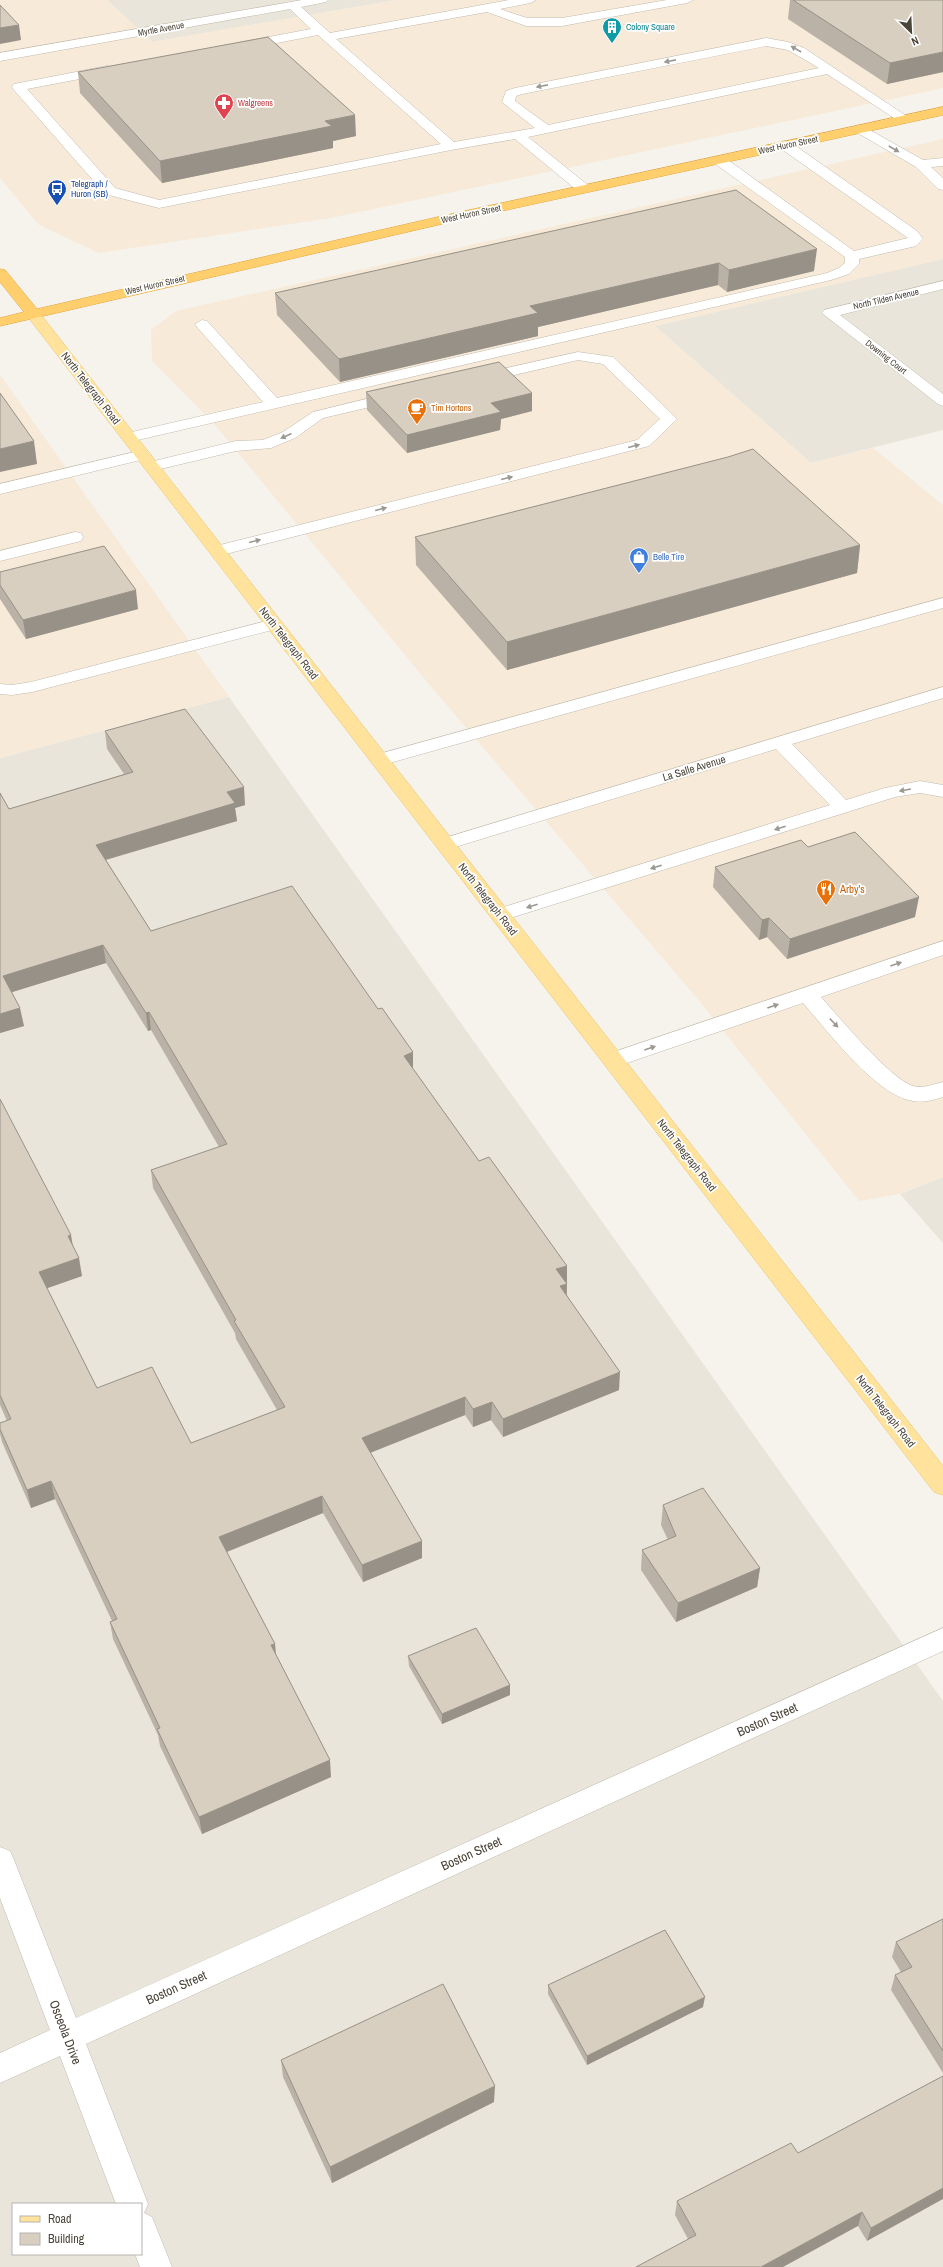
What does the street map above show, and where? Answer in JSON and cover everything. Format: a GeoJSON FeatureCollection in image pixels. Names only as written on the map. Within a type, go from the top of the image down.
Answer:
{"type":"FeatureCollection","features":[{"type":"Feature","properties":{"kind":"highway","name":"West Huron Street"},"geometry":{"type":"LineString","coordinates":[[0,322],[584,189],[943,111]]}},
{"type":"Feature","properties":{"kind":"highway"},"geometry":{"type":"LineString","coordinates":[[0,273],[33,314]]}},
{"type":"Feature","properties":{"kind":"main road","name":"North Telegraph Road"},"geometry":{"type":"LineString","coordinates":[[33,314],[943,1485]]}},
{"type":"Feature","properties":{"kind":"street","name":"Myrtle Avenue"},"geometry":{"type":"LineString","coordinates":[[0,58],[28,62],[292,5],[322,0]]}},
{"type":"Feature","properties":{"kind":"street"},"geometry":{"type":"LineString","coordinates":[[227,48],[324,34],[530,0]]}},
{"type":"Feature","properties":{"kind":"street"},"geometry":{"type":"LineString","coordinates":[[488,8],[526,22],[543,23],[562,22],[687,0]]}},
{"type":"Feature","properties":{"kind":"street"},"geometry":{"type":"LineString","coordinates":[[292,5],[451,146]]}},
{"type":"Feature","properties":{"kind":"street"},"geometry":{"type":"LineString","coordinates":[[545,129],[508,102],[510,94],[766,42],[780,42],[793,46],[905,119]]}},
{"type":"Feature","properties":{"kind":"street"},"geometry":{"type":"LineString","coordinates":[[28,62],[32,75],[56,71],[119,68]]}},
{"type":"Feature","properties":{"kind":"street"},"geometry":{"type":"LineString","coordinates":[[28,62],[56,71]]}},
{"type":"Feature","properties":{"kind":"street"},"geometry":{"type":"LineString","coordinates":[[56,71],[18,87],[110,191],[159,204],[451,146],[518,135],[829,70]]}},
{"type":"Feature","properties":{"kind":"street"},"geometry":{"type":"LineString","coordinates":[[861,129],[921,164],[943,186]]}},
{"type":"Feature","properties":{"kind":"street"},"geometry":{"type":"LineString","coordinates":[[518,135],[584,189]]}},
{"type":"Feature","properties":{"kind":"street"},"geometry":{"type":"LineString","coordinates":[[719,160],[852,256],[911,243],[916,239],[912,234],[785,145]]}},
{"type":"Feature","properties":{"kind":"street"},"geometry":{"type":"LineString","coordinates":[[921,164],[943,162]]}},
{"type":"Feature","properties":{"kind":"street"},"geometry":{"type":"LineString","coordinates":[[129,437],[830,276],[844,271],[852,264],[852,256]]}},
{"type":"Feature","properties":{"kind":"street","name":"North Tilden Avenue"},"geometry":{"type":"LineString","coordinates":[[828,313],[943,286]]}},
{"type":"Feature","properties":{"kind":"street","name":"Downing Court"},"geometry":{"type":"LineString","coordinates":[[828,313],[943,401]]}},
{"type":"Feature","properties":{"kind":"street"},"geometry":{"type":"LineString","coordinates":[[202,324],[274,404]]}},
{"type":"Feature","properties":{"kind":"street"},"geometry":{"type":"LineString","coordinates":[[218,551],[643,444],[669,419],[608,360],[578,356],[464,382]]}},
{"type":"Feature","properties":{"kind":"street"},"geometry":{"type":"LineString","coordinates":[[0,489],[236,446],[265,445],[289,435],[318,415],[410,394]]}},
{"type":"Feature","properties":{"kind":"street"},"geometry":{"type":"LineString","coordinates":[[0,556],[75,537]]}},
{"type":"Feature","properties":{"kind":"street"},"geometry":{"type":"LineString","coordinates":[[379,760],[943,603]]}},
{"type":"Feature","properties":{"kind":"street"},"geometry":{"type":"LineString","coordinates":[[0,689],[12,690],[32,687],[274,624]]}},
{"type":"Feature","properties":{"kind":"street","name":"La Salle Avenue"},"geometry":{"type":"LineString","coordinates":[[446,844],[943,692]]}},
{"type":"Feature","properties":{"kind":"street"},"geometry":{"type":"LineString","coordinates":[[780,742],[843,808]]}},
{"type":"Feature","properties":{"kind":"street"},"geometry":{"type":"LineString","coordinates":[[501,915],[892,792],[920,787],[943,791]]}},
{"type":"Feature","properties":{"kind":"street"},"geometry":{"type":"LineString","coordinates":[[613,1060],[943,948]]}},
{"type":"Feature","properties":{"kind":"street"},"geometry":{"type":"LineString","coordinates":[[808,995],[888,1081],[906,1092],[931,1093],[943,1089]]}},
{"type":"Feature","properties":{"kind":"street","name":"Boston Street"},"geometry":{"type":"LineString","coordinates":[[0,2068],[943,1639]]}},
{"type":"Feature","properties":{"kind":"street","name":"Osceola Drive"},"geometry":{"type":"LineString","coordinates":[[0,1860],[132,2203]]}},
{"type":"Feature","properties":{"kind":"street"},"geometry":{"type":"LineString","coordinates":[[142,2231],[156,2267]]}},
{"type":"Feature","properties":{"kind":"shaded area"},"geometry":{"type":"Polygon","coordinates":[[[0,0],[107,0],[152,42],[396,0],[943,0],[943,88],[331,218],[99,253],[39,225],[0,178],[0,0]]]}},
{"type":"Feature","properties":{"kind":"shaded area"},"geometry":{"type":"Polygon","coordinates":[[[107,0],[396,0],[152,42],[107,0]]]}},
{"type":"Feature","properties":{"kind":"shaded area"},"geometry":{"type":"Polygon","coordinates":[[[943,139],[943,259],[655,326],[811,463],[873,448],[943,505],[943,1177],[899,1194],[859,1201],[701,1003],[433,689],[215,425],[152,361],[151,330],[176,311],[943,139]]]}},
{"type":"Feature","properties":{"kind":"shaded area"},"geometry":{"type":"Polygon","coordinates":[[[943,259],[943,430],[811,463],[655,326],[943,259]]]}},
{"type":"Feature","properties":{"kind":"shaded area"},"geometry":{"type":"Polygon","coordinates":[[[0,375],[229,697],[0,758],[0,375]]]}},
{"type":"Feature","properties":{"kind":"shaded area"},"geometry":{"type":"Polygon","coordinates":[[[229,697],[943,1701],[943,2267],[0,2267],[0,758],[229,697]]]}},
{"type":"Feature","properties":{"kind":"shaded area"},"geometry":{"type":"Polygon","coordinates":[[[943,1177],[943,1243],[900,1194],[943,1177]]]}},
{"type":"Feature","properties":{"kind":"building"},"geometry":{"type":"Polygon","coordinates":[[[793,0],[943,0],[943,52],[890,63],[793,0]]]}},
{"type":"Feature","properties":{"kind":"building"},"geometry":{"type":"Polygon","coordinates":[[[0,5],[19,25],[0,28],[0,5]]]}},
{"type":"Feature","properties":{"kind":"building","name":"Walgreens"},"geometry":{"type":"Polygon","coordinates":[[[268,37],[355,115],[325,121],[332,126],[160,161],[78,72],[268,37]]]}},
{"type":"Feature","properties":{"kind":"building"},"geometry":{"type":"Polygon","coordinates":[[[736,190],[817,249],[729,270],[719,263],[530,306],[538,313],[339,359],[275,293],[736,190]]]}},
{"type":"Feature","properties":{"kind":"building"},"geometry":{"type":"Polygon","coordinates":[[[499,362],[532,393],[491,403],[501,412],[407,435],[366,392],[499,362]]]}},
{"type":"Feature","properties":{"kind":"building"},"geometry":{"type":"Polygon","coordinates":[[[0,393],[34,441],[0,449],[0,393]]]}},
{"type":"Feature","properties":{"kind":"building","name":"Belle Tire"},"geometry":{"type":"Polygon","coordinates":[[[753,449],[860,545],[507,642],[415,537],[728,457],[753,449]]]}},
{"type":"Feature","properties":{"kind":"building"},"geometry":{"type":"Polygon","coordinates":[[[104,546],[136,590],[23,620],[0,585],[0,572],[104,546]]]}},
{"type":"Feature","properties":{"kind":"building"},"geometry":{"type":"Polygon","coordinates":[[[185,709],[244,787],[227,792],[235,803],[96,845],[151,931],[292,886],[378,1009],[382,1008],[413,1052],[404,1056],[479,1161],[489,1157],[567,1266],[556,1269],[567,1284],[560,1286],[620,1372],[503,1419],[492,1402],[473,1409],[465,1397],[362,1438],[422,1541],[362,1565],[322,1496],[219,1537],[275,1644],[271,1645],[330,1760],[199,1817],[157,1729],[160,1728],[110,1622],[117,1619],[51,1481],[27,1490],[0,1429],[0,1423],[11,1419],[0,1395],[0,1099],[71,1235],[68,1236],[79,1258],[39,1272],[97,1388],[152,1367],[191,1443],[285,1407],[234,1321],[236,1320],[151,1170],[227,1144],[149,1012],[146,1013],[103,945],[3,976],[20,1008],[0,1014],[0,793],[9,809],[133,772],[105,731],[185,709]]]}},
{"type":"Feature","properties":{"kind":"building","name":"Arby's"},"geometry":{"type":"Polygon","coordinates":[[[855,832],[919,897],[790,939],[769,918],[762,920],[715,867],[801,840],[808,847],[855,832]]]}},
{"type":"Feature","properties":{"kind":"building"},"geometry":{"type":"Polygon","coordinates":[[[703,1488],[760,1568],[678,1603],[642,1550],[676,1536],[663,1505],[703,1488]]]}},
{"type":"Feature","properties":{"kind":"building"},"geometry":{"type":"Polygon","coordinates":[[[476,1628],[510,1685],[442,1714],[408,1656],[476,1628]]]}},
{"type":"Feature","properties":{"kind":"building"},"geometry":{"type":"Polygon","coordinates":[[[943,1919],[943,2051],[895,1975],[912,1967],[896,1942],[943,1919]]]}},
{"type":"Feature","properties":{"kind":"building"},"geometry":{"type":"Polygon","coordinates":[[[665,1930],[705,1997],[587,2056],[548,1985],[665,1930]]]}},
{"type":"Feature","properties":{"kind":"building"},"geometry":{"type":"Polygon","coordinates":[[[443,1984],[495,2086],[330,2167],[281,2060],[443,1984]]]}},
{"type":"Feature","properties":{"kind":"building"},"geometry":{"type":"Polygon","coordinates":[[[943,2076],[943,2188],[871,2228],[862,2212],[761,2267],[636,2267],[696,2235],[677,2201],[791,2143],[798,2153],[943,2076]]]}},
{"type":"Feature","properties":{"kind":"place","name":"Colony Square"},"geometry":{"type":"Point","coordinates":[612,44]}},
{"type":"Feature","properties":{"kind":"place","name":"Walgreens"},"geometry":{"type":"Point","coordinates":[224,120]}},
{"type":"Feature","properties":{"kind":"place","name":"Telegraph / Huron (SB)"},"geometry":{"type":"Point","coordinates":[57,206]}},
{"type":"Feature","properties":{"kind":"place","name":"Tim Hortons"},"geometry":{"type":"Point","coordinates":[417,425]}},
{"type":"Feature","properties":{"kind":"place","name":"Belle Tire"},"geometry":{"type":"Point","coordinates":[639,574]}},
{"type":"Feature","properties":{"kind":"place","name":"Arby's"},"geometry":{"type":"Point","coordinates":[826,906]}}]}
